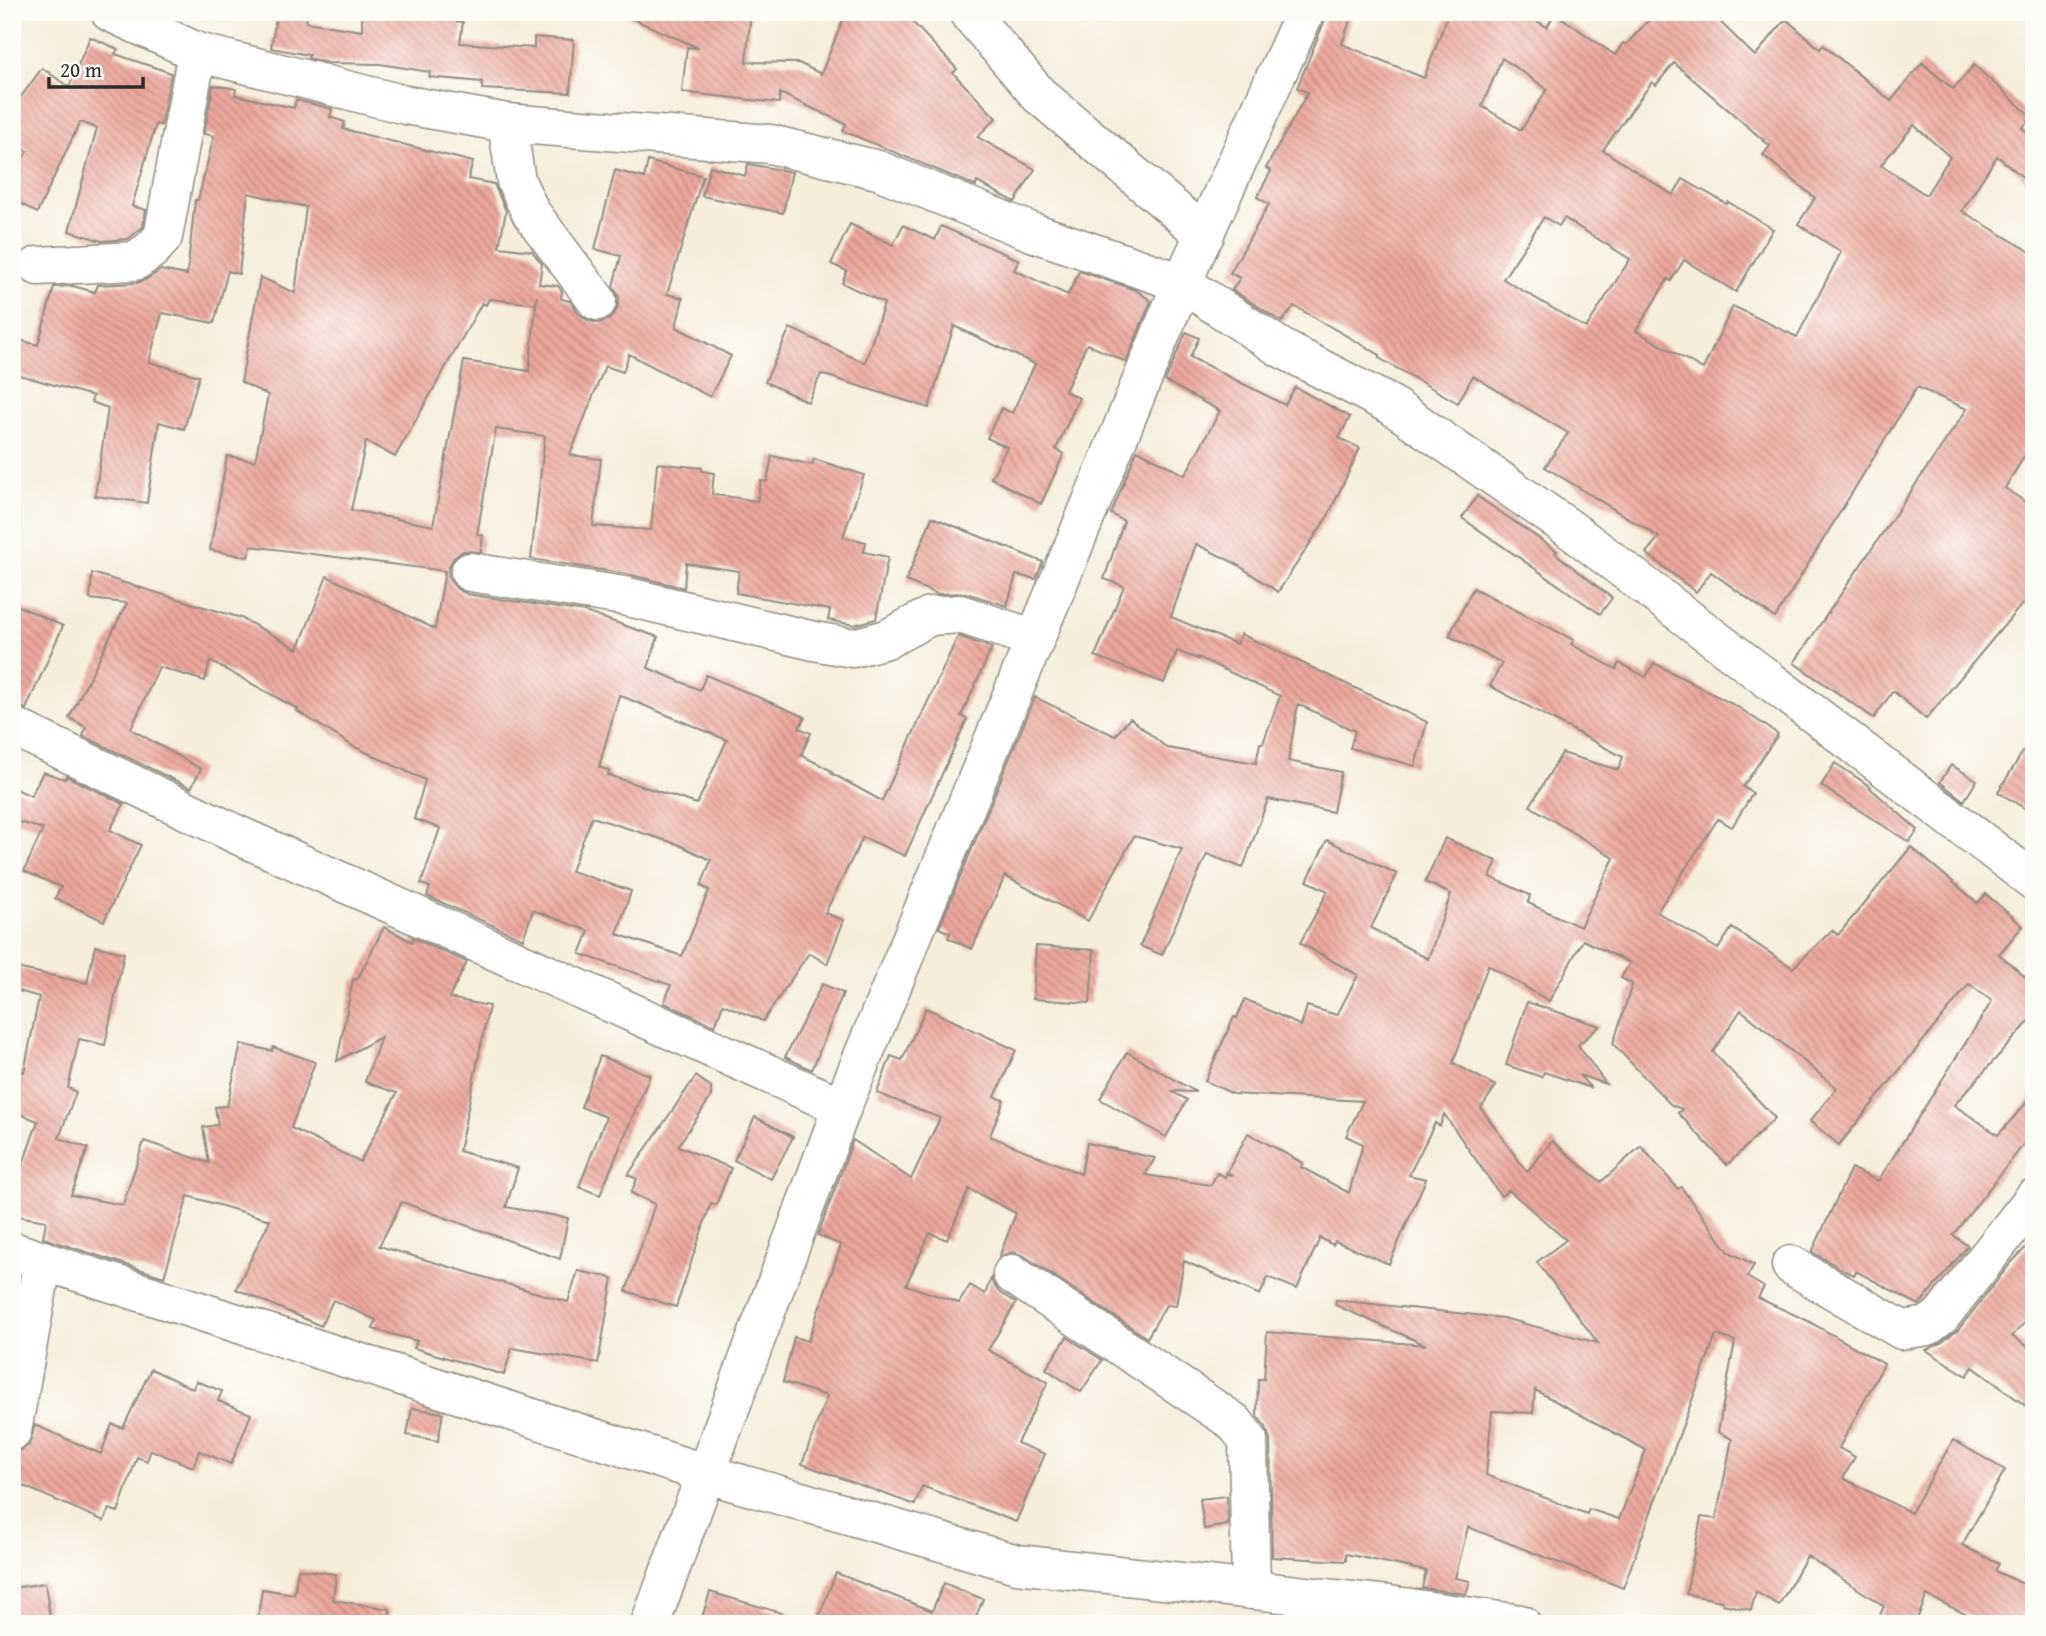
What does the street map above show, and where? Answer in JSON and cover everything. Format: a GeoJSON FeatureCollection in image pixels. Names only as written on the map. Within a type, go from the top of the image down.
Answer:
{"type":"FeatureCollection","features":[{"type":"Feature","properties":{"kind":"street"},"geometry":{"type":"LineString","coordinates":[[110,12],[197,52],[406,106],[507,123],[593,132],[770,144],[878,170],[1032,232],[1182,283],[1281,348],[1391,405],[1570,529],[2034,881]]}},
{"type":"Feature","properties":{"kind":"street"},"geometry":{"type":"LineString","coordinates":[[968,12],[1039,95],[1205,235]]}},
{"type":"Feature","properties":{"kind":"street"},"geometry":{"type":"LineString","coordinates":[[650,1624],[842,1107],[1182,283],[1305,12]]}},
{"type":"Feature","properties":{"kind":"street"},"geometry":{"type":"LineString","coordinates":[[37,266],[135,261],[163,237],[197,52]]}},
{"type":"Feature","properties":{"kind":"street"},"geometry":{"type":"LineString","coordinates":[[507,123],[516,181],[531,213],[597,301]]}},
{"type":"Feature","properties":{"kind":"street"},"geometry":{"type":"LineString","coordinates":[[470,572],[624,596],[853,648],[887,639],[930,616],[960,614],[1035,639]]}},
{"type":"Feature","properties":{"kind":"street"},"geometry":{"type":"LineString","coordinates":[[12,726],[240,836],[842,1107]]}},
{"type":"Feature","properties":{"kind":"street"},"geometry":{"type":"LineString","coordinates":[[1791,1265],[1902,1330],[1928,1326],[1941,1316],[2034,1198]]}},
{"type":"Feature","properties":{"kind":"street"},"geometry":{"type":"LineString","coordinates":[[12,1431],[28,1256],[707,1474],[1017,1564],[1389,1605],[1521,1624]]}},
{"type":"Feature","properties":{"kind":"street"},"geometry":{"type":"LineString","coordinates":[[1012,1274],[1234,1422],[1248,1440],[1251,1590]]}},
{"type":"Feature","properties":{"kind":"building"},"geometry":{"type":"Polygon","coordinates":[[[277,12],[308,12],[306,22],[362,31],[362,12],[418,12],[418,15],[463,22],[460,43],[534,48],[534,37],[574,40],[570,93],[482,89],[482,82],[429,77],[430,72],[380,64],[328,63],[308,58],[309,55],[271,48],[277,12]]]}},
{"type":"Feature","properties":{"kind":"building"},"geometry":{"type":"Polygon","coordinates":[[[617,12],[751,12],[746,62],[799,63],[821,74],[846,12],[903,12],[957,69],[953,73],[996,118],[977,137],[1035,169],[1015,202],[977,182],[976,186],[843,131],[846,124],[780,93],[779,103],[682,92],[687,47],[699,48],[617,12]]]}},
{"type":"Feature","properties":{"kind":"building"},"geometry":{"type":"Polygon","coordinates":[[[1328,12],[1353,12],[1342,44],[1424,78],[1449,12],[1522,12],[1547,27],[1555,13],[1615,55],[1623,43],[1626,45],[1656,12],[1710,12],[1755,56],[1786,19],[1820,49],[1823,45],[1891,101],[1922,63],[1953,89],[1974,65],[2032,117],[2022,128],[2034,137],[2034,186],[1997,156],[1962,211],[2034,254],[2034,440],[2005,488],[2034,508],[2034,612],[2022,604],[1926,719],[1893,691],[1874,718],[1794,663],[1967,409],[1917,387],[1775,618],[1711,572],[1696,592],[1646,553],[1659,537],[1545,467],[1568,433],[1473,376],[1458,403],[1294,306],[1282,322],[1232,290],[1240,278],[1230,273],[1269,204],[1257,197],[1271,171],[1266,168],[1308,92],[1297,88],[1328,12]],[[1502,58],[1482,106],[1521,130],[1547,89],[1502,58]],[[1674,63],[1656,85],[1652,82],[1603,150],[1673,195],[1683,179],[1773,229],[1736,292],[1684,260],[1671,281],[1668,279],[1636,331],[1703,369],[1733,306],[1797,337],[1841,252],[1798,224],[1815,198],[1763,155],[1770,146],[1674,63]],[[1914,125],[1881,165],[1926,195],[1950,157],[1914,125]],[[1544,217],[1503,279],[1586,328],[1630,259],[1564,218],[1559,226],[1544,217]]]}},
{"type":"Feature","properties":{"kind":"building"},"geometry":{"type":"Polygon","coordinates":[[[90,37],[118,49],[115,54],[171,73],[161,125],[156,124],[132,206],[146,210],[143,227],[128,239],[102,241],[69,231],[97,128],[80,122],[37,213],[12,198],[12,178],[27,151],[12,140],[12,109],[42,68],[69,87],[90,37]]]}},
{"type":"Feature","properties":{"kind":"building"},"geometry":{"type":"Polygon","coordinates":[[[213,85],[236,89],[235,95],[294,108],[296,100],[332,109],[330,117],[345,122],[343,129],[473,162],[468,179],[494,184],[506,211],[499,247],[532,251],[542,264],[539,284],[558,286],[562,291],[561,299],[570,301],[579,314],[589,321],[599,323],[610,319],[617,309],[619,298],[613,286],[621,256],[595,249],[615,170],[644,178],[648,161],[703,176],[667,294],[683,298],[676,327],[731,356],[710,397],[629,354],[623,372],[605,366],[570,455],[601,459],[593,526],[651,530],[657,463],[702,468],[702,471],[714,473],[712,494],[757,501],[761,481],[767,482],[772,456],[812,465],[814,459],[864,475],[843,537],[866,542],[864,552],[888,557],[876,619],[854,625],[828,620],[830,610],[736,593],[739,571],[686,563],[684,588],[627,574],[531,559],[545,436],[496,429],[477,534],[483,535],[481,552],[463,551],[453,559],[448,569],[449,579],[457,589],[467,594],[585,612],[658,637],[648,668],[700,690],[706,675],[805,717],[799,728],[811,733],[801,755],[882,801],[958,636],[992,648],[961,716],[967,719],[905,856],[863,837],[825,913],[844,920],[827,964],[809,953],[763,1021],[723,1004],[715,1026],[664,1003],[671,985],[580,954],[589,931],[533,910],[523,939],[427,896],[430,887],[421,884],[440,828],[414,819],[425,780],[353,746],[297,711],[298,709],[210,661],[205,681],[159,667],[131,729],[201,769],[191,788],[83,736],[86,727],[69,718],[127,603],[90,599],[92,573],[241,618],[298,649],[327,576],[435,629],[445,571],[251,546],[248,557],[210,550],[227,456],[255,461],[268,395],[241,382],[260,277],[295,293],[306,207],[248,193],[239,274],[228,271],[214,323],[162,313],[149,362],[199,376],[184,429],[159,422],[147,503],[95,496],[108,408],[91,402],[93,396],[12,373],[12,338],[38,345],[54,287],[73,286],[95,292],[98,285],[137,283],[161,270],[187,275],[195,200],[198,200],[214,136],[204,134],[213,85]],[[537,296],[536,304],[489,299],[486,305],[482,303],[395,457],[366,441],[351,510],[433,526],[464,361],[529,371],[537,296]],[[619,695],[599,767],[609,771],[608,775],[697,804],[727,740],[619,695]],[[592,817],[571,871],[631,891],[617,934],[682,956],[709,890],[701,886],[711,860],[677,844],[592,817]]]}},
{"type":"Feature","properties":{"kind":"building"},"geometry":{"type":"Polygon","coordinates":[[[748,164],[792,172],[783,213],[702,196],[710,166],[745,176],[748,164]]]}},
{"type":"Feature","properties":{"kind":"building"},"geometry":{"type":"Polygon","coordinates":[[[850,224],[893,245],[903,225],[935,240],[941,226],[1019,260],[1014,270],[1068,295],[1079,271],[1136,290],[1151,301],[1126,362],[1087,344],[1065,391],[1079,398],[1056,449],[1064,454],[1041,504],[991,478],[1007,447],[987,438],[1001,408],[1012,413],[1035,364],[954,326],[929,408],[821,374],[808,402],[765,382],[790,328],[865,363],[884,303],[842,283],[847,271],[831,264],[850,224]]]}},
{"type":"Feature","properties":{"kind":"building"},"geometry":{"type":"Polygon","coordinates":[[[1186,332],[1199,338],[1190,357],[1285,405],[1295,387],[1350,417],[1339,438],[1360,448],[1328,516],[1278,592],[1235,563],[1196,544],[1171,617],[1236,644],[1241,634],[1427,722],[1415,766],[1350,748],[1355,731],[1298,704],[1288,761],[1341,772],[1333,812],[1268,799],[1243,868],[1207,854],[1162,955],[1140,946],[1182,849],[1134,836],[1088,921],[1005,876],[972,949],[948,938],[950,933],[939,928],[1035,697],[1115,736],[1130,718],[1167,748],[1256,763],[1260,743],[1263,743],[1280,696],[1198,657],[1177,651],[1164,683],[1095,656],[1124,586],[1104,579],[1124,521],[1111,514],[1137,450],[1185,475],[1220,411],[1165,381],[1186,332]]]}},
{"type":"Feature","properties":{"kind":"building"},"geometry":{"type":"Polygon","coordinates":[[[1477,496],[1557,551],[1555,553],[1612,598],[1600,614],[1462,518],[1477,496]]]}},
{"type":"Feature","properties":{"kind":"building"},"geometry":{"type":"Polygon","coordinates":[[[932,517],[1043,562],[1036,579],[1016,575],[1007,606],[966,593],[937,594],[906,581],[932,517]]]}},
{"type":"Feature","properties":{"kind":"building"},"geometry":{"type":"Polygon","coordinates":[[[1473,588],[1574,640],[1571,644],[1616,669],[1619,663],[1646,677],[1654,663],[1738,707],[1778,734],[1743,787],[1753,793],[1732,827],[1718,819],[1657,912],[1718,949],[1732,928],[1793,968],[1832,930],[1838,935],[1911,847],[1978,903],[1986,894],[2023,926],[1999,954],[2034,985],[2034,1016],[1954,1105],[1998,1135],[2034,1094],[2034,1131],[1953,1235],[1968,1246],[1919,1305],[1856,1271],[1854,1275],[1812,1252],[1851,1168],[1878,1181],[1992,1001],[1969,984],[1839,1145],[1810,1121],[1837,1088],[1741,1010],[1713,1052],[1775,1118],[1727,1165],[1678,1113],[1682,1109],[1671,1105],[1613,1044],[1632,984],[1621,978],[1630,963],[1583,940],[1549,1001],[1488,965],[1453,1063],[1496,1086],[1481,1108],[1527,1172],[1552,1141],[1601,1182],[1641,1146],[1678,1189],[1681,1187],[1729,1252],[1754,1265],[1747,1277],[1764,1287],[1758,1298],[1806,1320],[1884,1364],[1839,1448],[1855,1457],[1843,1478],[1911,1513],[1953,1440],[2005,1470],[1962,1545],[1999,1564],[1995,1571],[2034,1589],[2034,1624],[1985,1624],[1927,1595],[1915,1624],[1876,1624],[1884,1606],[1807,1556],[1779,1605],[1756,1592],[1751,1610],[1686,1594],[1701,1517],[1716,1519],[1732,1439],[1718,1432],[1735,1341],[1716,1335],[1623,1588],[1468,1527],[1455,1578],[1470,1581],[1466,1594],[1422,1588],[1426,1571],[1346,1554],[1346,1561],[1272,1557],[1270,1440],[1266,1427],[1257,1416],[1258,1379],[1264,1379],[1267,1332],[1426,1345],[1335,1305],[1336,1300],[1503,1318],[1598,1343],[1537,1262],[1566,1240],[1509,1190],[1501,1196],[1444,1114],[1440,1126],[1435,1123],[1409,1175],[1426,1179],[1389,1264],[1335,1241],[1333,1245],[1320,1238],[1297,1289],[1268,1277],[1260,1295],[1184,1261],[1176,1306],[1166,1305],[1147,1338],[1024,1256],[1013,1252],[999,1257],[1016,1213],[969,1189],[947,1240],[930,1233],[906,1285],[959,1303],[970,1285],[985,1294],[991,1278],[999,1292],[1016,1303],[988,1350],[1048,1382],[1017,1443],[1045,1454],[1016,1522],[922,1486],[915,1505],[802,1464],[827,1396],[783,1382],[794,1337],[808,1341],[841,1245],[818,1235],[853,1140],[911,1179],[940,1118],[877,1093],[891,1056],[902,1060],[926,1008],[1016,1050],[995,1097],[1004,1100],[990,1136],[1081,1174],[1087,1143],[1155,1158],[1145,1175],[1211,1185],[1217,1173],[1225,1177],[1226,1174],[1232,1175],[1227,1172],[1248,1133],[1303,1163],[1301,1167],[1349,1193],[1363,1144],[1346,1136],[1363,1101],[1233,1094],[1205,1081],[1245,999],[1301,1026],[1307,1006],[1337,1015],[1358,975],[1300,943],[1328,891],[1307,881],[1327,840],[1397,874],[1371,928],[1428,959],[1451,894],[1425,882],[1445,838],[1497,861],[1490,877],[1530,895],[1528,903],[1580,927],[1614,858],[1530,806],[1562,753],[1618,770],[1623,757],[1490,686],[1502,663],[1449,636],[1473,588]],[[1535,1390],[1533,1413],[1492,1411],[1486,1475],[1587,1514],[1589,1509],[1619,1519],[1646,1450],[1535,1390]]]}},
{"type":"Feature","properties":{"kind":"building"},"geometry":{"type":"Polygon","coordinates":[[[12,603],[63,626],[26,709],[12,704],[12,603]]]}},
{"type":"Feature","properties":{"kind":"building"},"geometry":{"type":"Polygon","coordinates":[[[2034,734],[2034,814],[1998,792],[2034,734]]]}},
{"type":"Feature","properties":{"kind":"building"},"geometry":{"type":"Polygon","coordinates":[[[1835,763],[1871,787],[1918,830],[1909,842],[1821,786],[1835,763]]]}},
{"type":"Feature","properties":{"kind":"building"},"geometry":{"type":"Polygon","coordinates":[[[1951,765],[1977,780],[1964,801],[1940,782],[1951,765]]]}},
{"type":"Feature","properties":{"kind":"building"},"geometry":{"type":"Polygon","coordinates":[[[43,772],[65,779],[66,776],[124,804],[110,830],[141,845],[104,921],[55,898],[61,887],[24,871],[43,829],[12,820],[12,787],[31,796],[43,772]]]}},
{"type":"Feature","properties":{"kind":"building"},"geometry":{"type":"Polygon","coordinates":[[[384,927],[412,942],[413,938],[467,962],[449,998],[489,1006],[459,1151],[518,1168],[506,1207],[568,1218],[560,1259],[402,1202],[379,1246],[568,1302],[578,1271],[613,1278],[598,1363],[512,1348],[504,1375],[414,1348],[417,1341],[373,1329],[376,1320],[333,1300],[321,1326],[236,1289],[270,1220],[188,1196],[164,1277],[43,1238],[46,1221],[12,1215],[12,1195],[38,1121],[12,1111],[12,1068],[24,1072],[39,997],[12,989],[12,967],[87,983],[95,946],[124,953],[105,1045],[79,1039],[68,1088],[76,1092],[59,1138],[88,1148],[71,1195],[123,1205],[144,1141],[209,1163],[203,1127],[218,1125],[215,1107],[227,1106],[241,1044],[272,1051],[273,1047],[315,1062],[291,1128],[360,1162],[397,1093],[365,1082],[381,1037],[337,1061],[353,979],[357,980],[384,927]]]}},
{"type":"Feature","properties":{"kind":"building"},"geometry":{"type":"Polygon","coordinates":[[[1036,946],[1094,950],[1090,1003],[1033,999],[1036,946]]]}},
{"type":"Feature","properties":{"kind":"building"},"geometry":{"type":"Polygon","coordinates":[[[822,984],[843,993],[812,1070],[785,1057],[822,984]]]}},
{"type":"Feature","properties":{"kind":"building"},"geometry":{"type":"Polygon","coordinates":[[[1527,1002],[1600,1026],[1578,1045],[1606,1084],[1579,1075],[1591,1088],[1544,1072],[1542,1077],[1506,1065],[1527,1002]]]}},
{"type":"Feature","properties":{"kind":"building"},"geometry":{"type":"Polygon","coordinates":[[[1127,1052],[1196,1092],[1171,1091],[1187,1100],[1166,1137],[1100,1099],[1127,1052]]]}},
{"type":"Feature","properties":{"kind":"building"},"geometry":{"type":"Polygon","coordinates":[[[600,1056],[650,1075],[600,1195],[579,1187],[606,1117],[581,1107],[600,1056]]]}},
{"type":"Feature","properties":{"kind":"building"},"geometry":{"type":"Polygon","coordinates":[[[696,1076],[711,1087],[711,1097],[678,1146],[731,1168],[716,1205],[711,1203],[676,1307],[626,1291],[655,1204],[631,1193],[637,1179],[628,1175],[696,1076]]]}},
{"type":"Feature","properties":{"kind":"building"},"geometry":{"type":"Polygon","coordinates":[[[755,1117],[793,1137],[771,1179],[734,1160],[755,1117]]]}},
{"type":"Feature","properties":{"kind":"building"},"geometry":{"type":"Polygon","coordinates":[[[2034,1239],[2034,1313],[2012,1336],[2034,1351],[2034,1412],[1973,1367],[1967,1376],[1926,1350],[1958,1330],[2010,1264],[2034,1239]]]}},
{"type":"Feature","properties":{"kind":"building"},"geometry":{"type":"Polygon","coordinates":[[[1067,1337],[1102,1360],[1081,1392],[1046,1369],[1067,1337]]]}},
{"type":"Feature","properties":{"kind":"building"},"geometry":{"type":"Polygon","coordinates":[[[151,1369],[193,1389],[196,1381],[222,1391],[218,1401],[251,1414],[231,1464],[199,1451],[193,1467],[151,1450],[147,1461],[137,1457],[118,1512],[109,1509],[104,1521],[12,1481],[12,1466],[18,1452],[29,1445],[35,1425],[101,1454],[112,1424],[123,1428],[151,1369]]]}},
{"type":"Feature","properties":{"kind":"building"},"geometry":{"type":"Polygon","coordinates":[[[412,1408],[443,1413],[438,1441],[407,1435],[412,1408]]]}},
{"type":"Feature","properties":{"kind":"building"},"geometry":{"type":"Polygon","coordinates":[[[1227,1496],[1228,1525],[1204,1529],[1200,1499],[1227,1496]]]}},
{"type":"Feature","properties":{"kind":"building"},"geometry":{"type":"Polygon","coordinates":[[[298,1569],[336,1574],[333,1600],[390,1609],[389,1624],[301,1624],[258,1617],[262,1589],[294,1594],[298,1569]]]}},
{"type":"Feature","properties":{"kind":"building"},"geometry":{"type":"Polygon","coordinates":[[[836,1573],[932,1611],[944,1583],[983,1599],[973,1624],[816,1624],[836,1573]]]}},
{"type":"Feature","properties":{"kind":"building"},"geometry":{"type":"Polygon","coordinates":[[[45,1583],[51,1624],[12,1624],[12,1588],[45,1583]]]}},
{"type":"Feature","properties":{"kind":"building"},"geometry":{"type":"Polygon","coordinates":[[[710,1592],[795,1617],[794,1624],[700,1624],[710,1592]]]}}]}
